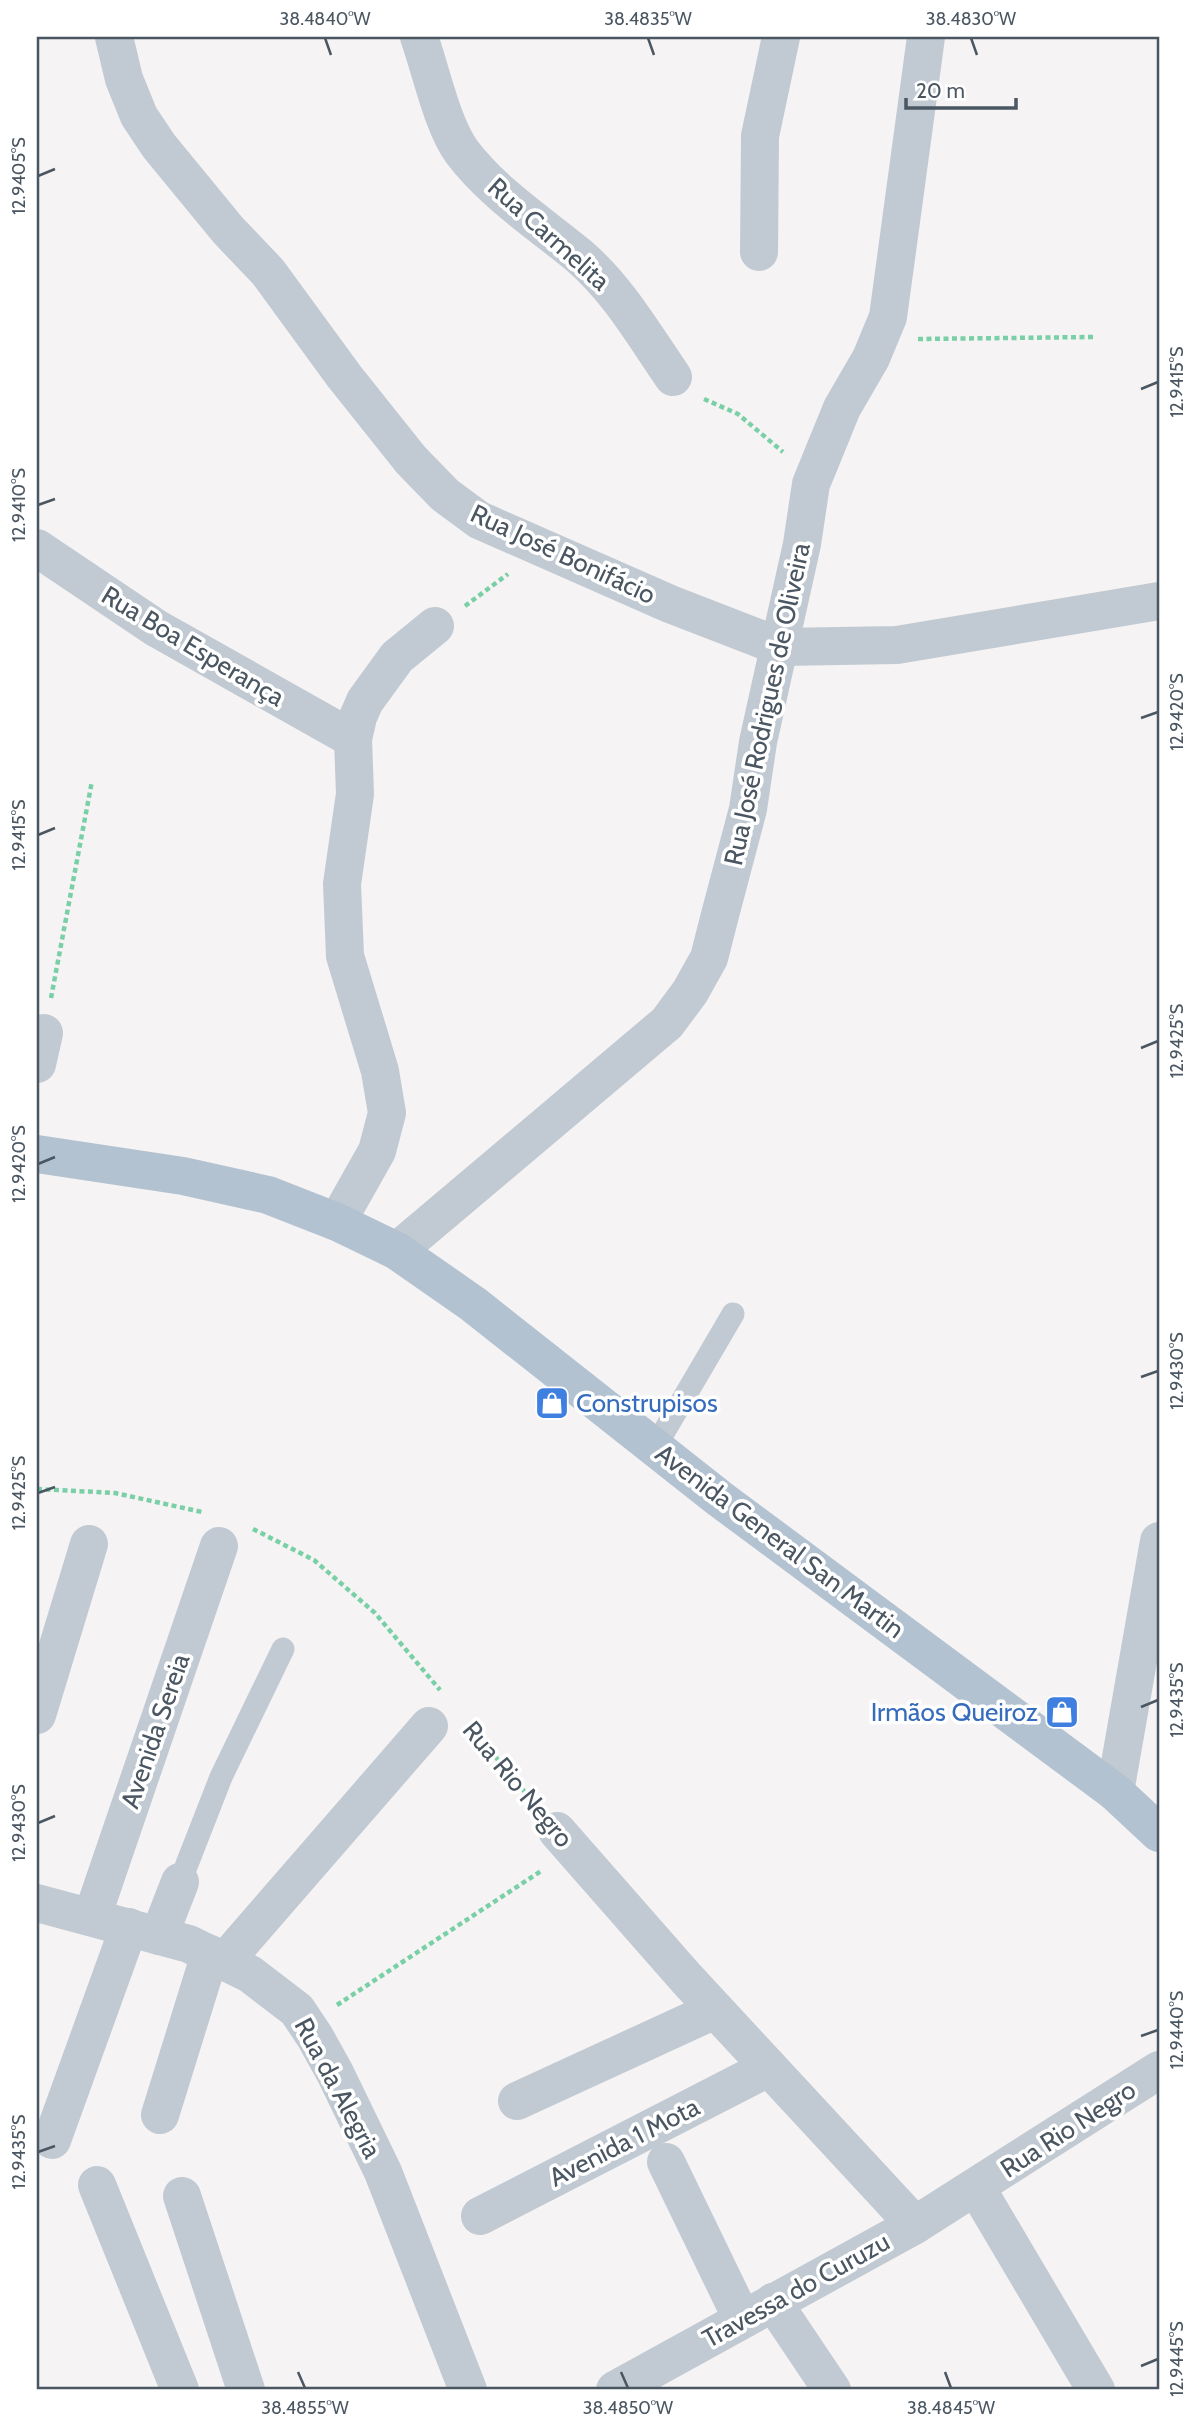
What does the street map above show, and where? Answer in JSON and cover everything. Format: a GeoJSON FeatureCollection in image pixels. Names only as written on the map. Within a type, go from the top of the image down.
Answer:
{"type":"FeatureCollection","features":[{"type":"Feature","properties":{"kind":"main road","name":"Avenida General San Martin"},"geometry":{"type":"LineString","coordinates":[[37,1154],[183,1176],[268,1195],[337,1222],[397,1251],[473,1304],[720,1499],[1115,1792],[1159,1833]]}},
{"type":"Feature","properties":{"kind":"street","name":"Rua José Bonifácio"},"geometry":{"type":"LineString","coordinates":[[114,37],[124,79],[139,116],[159,146],[228,230],[268,272],[344,376],[411,460],[445,495],[479,520],[670,604],[781,647],[897,645],[1159,601]]}},
{"type":"Feature","properties":{"kind":"street","name":"Rua Carmelita"},"geometry":{"type":"LineString","coordinates":[[419,37],[444,114],[461,150],[507,198],[549,230],[602,279],[643,330],[673,377]]}},
{"type":"Feature","properties":{"kind":"street"},"geometry":{"type":"LineString","coordinates":[[759,252],[760,136],[781,37]]}},
{"type":"Feature","properties":{"kind":"street","name":"Rua José Rodrigues de Oliveira"},"geometry":{"type":"LineString","coordinates":[[397,1251],[667,1023],[690,992],[709,958],[748,809],[758,742],[781,647],[811,484],[842,408],[879,340],[888,317],[926,37]]}},
{"type":"Feature","properties":{"kind":"street","name":"Rua Boa Esperança"},"geometry":{"type":"LineString","coordinates":[[37,548],[156,628],[353,739]]}},
{"type":"Feature","properties":{"kind":"street"},"geometry":{"type":"LineString","coordinates":[[337,1222],[377,1151],[387,1113],[380,1071],[345,956],[342,884],[355,794],[353,739],[365,701],[397,657],[435,626]]}},
{"type":"Feature","properties":{"kind":"street","name":"Avenida Sereia"},"geometry":{"type":"LineString","coordinates":[[92,1917],[224,1528]]}},
{"type":"Feature","properties":{"kind":"street"},"geometry":{"type":"LineString","coordinates":[[1115,1792],[1159,1541]]}},
{"type":"Feature","properties":{"kind":"street"},"geometry":{"type":"LineString","coordinates":[[37,1715],[89,1544]]}},
{"type":"Feature","properties":{"kind":"street"},"geometry":{"type":"LineString","coordinates":[[160,2115],[218,1958],[445,1713]]}},
{"type":"Feature","properties":{"kind":"street","name":"Rua Rio Negro"},"geometry":{"type":"LineString","coordinates":[[565,1840],[715,2010],[915,2225]]}},
{"type":"Feature","properties":{"kind":"street"},"geometry":{"type":"LineString","coordinates":[[52,2140],[144,1931],[180,1882]]}},
{"type":"Feature","properties":{"kind":"street","name":"Rua da Alegria"},"geometry":{"type":"LineString","coordinates":[[37,1903],[189,1944],[250,1974],[297,2010],[315,2037],[383,2172],[468,2390]]}},
{"type":"Feature","properties":{"kind":"street"},"geometry":{"type":"LineString","coordinates":[[517,2101],[715,2010]]}},
{"type":"Feature","properties":{"kind":"street","name":"Avenida 1 Mota"},"geometry":{"type":"LineString","coordinates":[[480,2217],[768,2068]]}},
{"type":"Feature","properties":{"kind":"street","name":"Rua Rio Negro"},"geometry":{"type":"LineString","coordinates":[[976,2187],[1159,2070]]}},
{"type":"Feature","properties":{"kind":"street"},"geometry":{"type":"LineString","coordinates":[[666,2162],[758,2311],[832,2390]]}},
{"type":"Feature","properties":{"kind":"street"},"geometry":{"type":"LineString","coordinates":[[97,2185],[180,2390]]}},
{"type":"Feature","properties":{"kind":"street"},"geometry":{"type":"LineString","coordinates":[[976,2187],[1096,2390]]}},
{"type":"Feature","properties":{"kind":"street","name":"Travessa do Curuzu"},"geometry":{"type":"LineString","coordinates":[[615,2390],[915,2225],[976,2187]]}},
{"type":"Feature","properties":{"kind":"street"},"geometry":{"type":"LineString","coordinates":[[182,2196],[246,2390]]}},
{"type":"Feature","properties":{"kind":"lane"},"geometry":{"type":"LineString","coordinates":[[655,1447],[733,1314]]}},
{"type":"Feature","properties":{"kind":"lane"},"geometry":{"type":"LineString","coordinates":[[180,1882],[221,1777],[283,1649]]}},
{"type":"Feature","properties":{"kind":"path"},"geometry":{"type":"LineString","coordinates":[[879,340],[1094,337]]}},
{"type":"Feature","properties":{"kind":"path"},"geometry":{"type":"LineString","coordinates":[[673,377],[686,392],[738,414],[779,448],[811,484]]}},
{"type":"Feature","properties":{"kind":"path"},"geometry":{"type":"LineString","coordinates":[[435,626],[497,583],[541,546]]}},
{"type":"Feature","properties":{"kind":"path"},"geometry":{"type":"LineString","coordinates":[[41,1048],[92,781]]}},
{"type":"Feature","properties":{"kind":"path","name":"Rua Rio Negro"},"geometry":{"type":"LineString","coordinates":[[37,1489],[115,1493],[314,1560],[375,1613],[445,1713],[565,1840]]}},
{"type":"Feature","properties":{"kind":"path"},"geometry":{"type":"LineString","coordinates":[[330,2009],[565,1840]]}},
{"type":"Feature","properties":{"kind":"place","name":"Construpisos"},"geometry":{"type":"Point","coordinates":[552,1403]}},
{"type":"Feature","properties":{"kind":"place","name":"Irmãos Queiroz"},"geometry":{"type":"Point","coordinates":[1062,1712]}}]}
